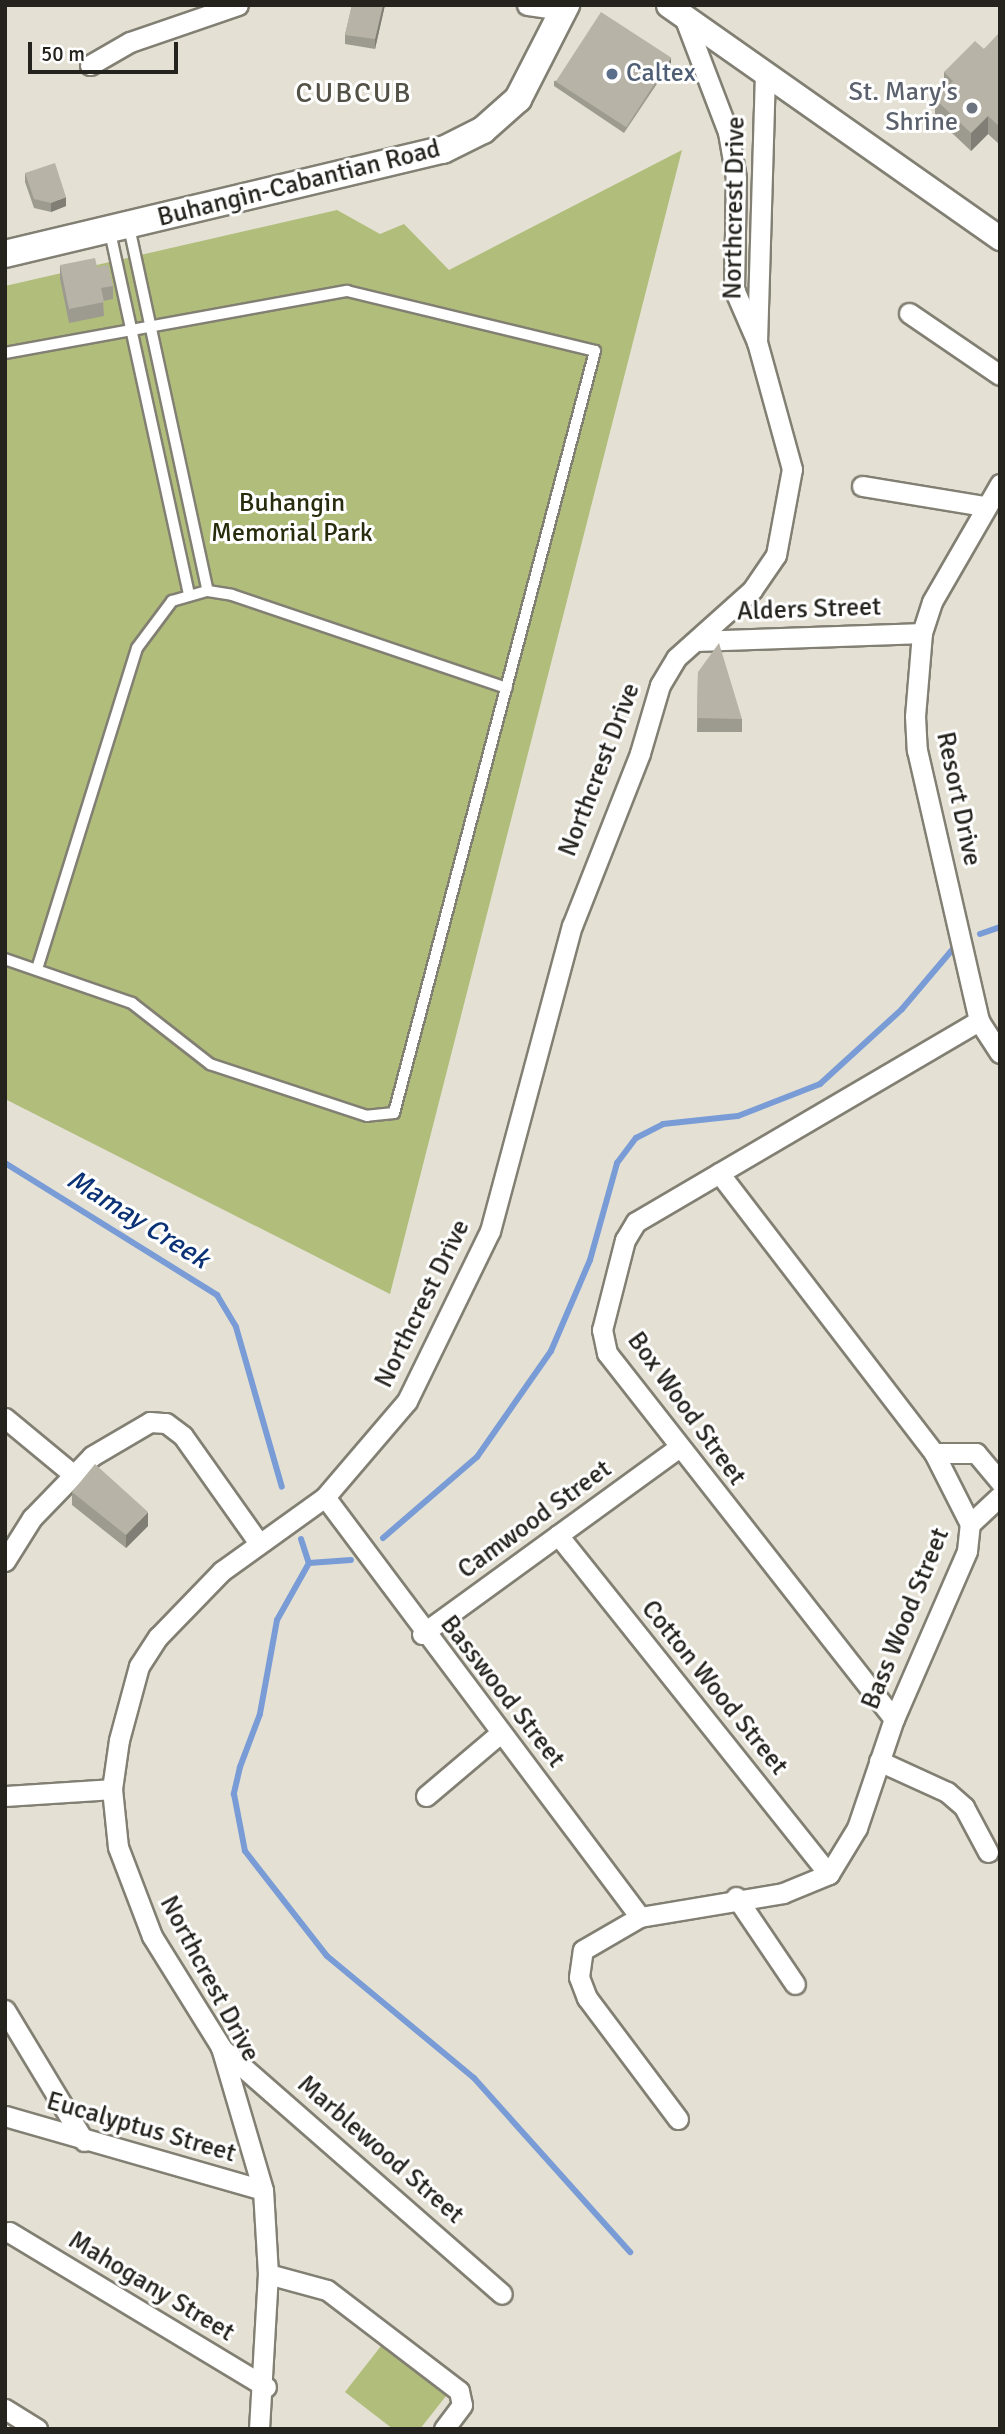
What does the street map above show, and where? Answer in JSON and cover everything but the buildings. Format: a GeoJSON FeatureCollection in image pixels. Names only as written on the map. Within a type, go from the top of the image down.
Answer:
{"type":"FeatureCollection","features":[{"type":"Feature","properties":{"kind":"main road","name":"Buhangin-Cabantian Road"},"geometry":{"type":"LineString","coordinates":[[5,254],[443,150],[483,130],[518,99],[565,7]]}},
{"type":"Feature","properties":{"kind":"street"},"geometry":{"type":"LineString","coordinates":[[90,65],[130,42],[238,5]]}},
{"type":"Feature","properties":{"kind":"street"},"geometry":{"type":"LineString","coordinates":[[527,5],[565,7]]}},
{"type":"Feature","properties":{"kind":"street"},"geometry":{"type":"LineString","coordinates":[[676,11],[1000,238]]}},
{"type":"Feature","properties":{"kind":"street","name":"Northcrest Drive"},"geometry":{"type":"LineString","coordinates":[[259,2429],[266,2387],[268,2274],[263,2190],[221,2047],[152,1936],[117,1847],[112,1790],[139,1666],[158,1637],[258,1542],[325,1497],[407,1401],[491,1231],[589,876],[640,753],[660,685],[676,658],[698,641],[764,572],[790,505],[792,469],[757,342],[734,289],[736,197],[729,132],[676,11]]}},
{"type":"Feature","properties":{"kind":"street","name":"Northcrest Drive"},"geometry":{"type":"LineString","coordinates":[[757,342],[759,197],[765,74]]}},
{"type":"Feature","properties":{"kind":"street"},"geometry":{"type":"LineString","coordinates":[[736,197],[759,197]]}},
{"type":"Feature","properties":{"kind":"street"},"geometry":{"type":"LineString","coordinates":[[909,313],[1000,375]]}},
{"type":"Feature","properties":{"kind":"street","name":"Resort Drive"},"geometry":{"type":"LineString","coordinates":[[1000,484],[946,570],[922,633],[916,750],[979,1021],[1000,1053]]}},
{"type":"Feature","properties":{"kind":"street"},"geometry":{"type":"LineString","coordinates":[[862,486],[984,506]]}},
{"type":"Feature","properties":{"kind":"street","name":"Alders Street"},"geometry":{"type":"LineString","coordinates":[[698,641],[922,633]]}},
{"type":"Feature","properties":{"kind":"street","name":"Box Wood Street"},"geometry":{"type":"LineString","coordinates":[[894,1718],[678,1448],[607,1353],[602,1330],[625,1240],[636,1222],[979,1021]]}},
{"type":"Feature","properties":{"kind":"street","name":"Bass Wood Street"},"geometry":{"type":"LineString","coordinates":[[719,1172],[934,1453],[971,1524],[967,1551],[894,1718],[857,1828],[829,1874]]}},
{"type":"Feature","properties":{"kind":"street"},"geometry":{"type":"LineString","coordinates":[[5,1419],[74,1475]]}},
{"type":"Feature","properties":{"kind":"street"},"geometry":{"type":"LineString","coordinates":[[5,1561],[32,1518],[74,1475],[134,1427],[166,1423],[183,1436],[258,1542]]}},
{"type":"Feature","properties":{"kind":"street","name":"Camwood Street"},"geometry":{"type":"LineString","coordinates":[[422,1634],[678,1448]]}},
{"type":"Feature","properties":{"kind":"street"},"geometry":{"type":"LineString","coordinates":[[934,1453],[976,1453],[1000,1482]]}},
{"type":"Feature","properties":{"kind":"street"},"geometry":{"type":"LineString","coordinates":[[971,1524],[1000,1496]]}},
{"type":"Feature","properties":{"kind":"street","name":"Basswood Street"},"geometry":{"type":"LineString","coordinates":[[325,1497],[422,1634],[499,1734],[614,1873],[640,1917]]}},
{"type":"Feature","properties":{"kind":"street","name":"Cotton Wood Street"},"geometry":{"type":"LineString","coordinates":[[558,1535],[829,1874]]}},
{"type":"Feature","properties":{"kind":"street"},"geometry":{"type":"LineString","coordinates":[[426,1796],[499,1734]]}},
{"type":"Feature","properties":{"kind":"street"},"geometry":{"type":"LineString","coordinates":[[879,1761],[947,1792],[964,1807],[988,1852]]}},
{"type":"Feature","properties":{"kind":"street"},"geometry":{"type":"LineString","coordinates":[[5,1796],[112,1790]]}},
{"type":"Feature","properties":{"kind":"street"},"geometry":{"type":"LineString","coordinates":[[678,2119],[580,1987],[583,1950],[640,1917],[736,1897],[802,1889],[829,1874]]}},
{"type":"Feature","properties":{"kind":"street"},"geometry":{"type":"LineString","coordinates":[[736,1897],[795,1984]]}},
{"type":"Feature","properties":{"kind":"street"},"geometry":{"type":"LineString","coordinates":[[5,2010],[84,2141]]}},
{"type":"Feature","properties":{"kind":"street","name":"Marblewood Street"},"geometry":{"type":"LineString","coordinates":[[221,2047],[502,2294]]}},
{"type":"Feature","properties":{"kind":"street","name":"Eucalyptus Street"},"geometry":{"type":"LineString","coordinates":[[5,2116],[84,2141],[263,2190]]}},
{"type":"Feature","properties":{"kind":"street","name":"Mahogany Street"},"geometry":{"type":"LineString","coordinates":[[9,2232],[266,2387]]}},
{"type":"Feature","properties":{"kind":"street"},"geometry":{"type":"LineString","coordinates":[[268,2274],[327,2290],[459,2391],[462,2406],[444,2429]]}},
{"type":"Feature","properties":{"kind":"street"},"geometry":{"type":"LineString","coordinates":[[5,2409],[37,2429]]}},
{"type":"Feature","properties":{"kind":"lane"},"geometry":{"type":"LineString","coordinates":[[119,229],[150,326],[208,591]]}},
{"type":"Feature","properties":{"kind":"lane"},"geometry":{"type":"LineString","coordinates":[[119,229],[131,330],[188,594]]}},
{"type":"Feature","properties":{"kind":"lane"},"geometry":{"type":"LineString","coordinates":[[5,353],[364,291],[595,351],[394,1113],[367,1116],[210,1064],[132,1003],[5,960]]}},
{"type":"Feature","properties":{"kind":"lane"},"geometry":{"type":"LineString","coordinates":[[151,422],[170,418]]}},
{"type":"Feature","properties":{"kind":"lane"},"geometry":{"type":"LineString","coordinates":[[168,502],[188,498]]}},
{"type":"Feature","properties":{"kind":"lane"},"geometry":{"type":"LineString","coordinates":[[37,969],[137,648],[159,612],[188,594],[208,591],[507,688]]}},
{"type":"Feature","properties":{"kind":"green space","name":"Buhangin Memorial Park"},"geometry":{"type":"Polygon","coordinates":[[[682,150],[390,1294],[5,1099],[5,286],[337,210],[380,234],[404,224],[449,270],[682,150]]]}},
{"type":"Feature","properties":{"kind":"green space"},"geometry":{"type":"Polygon","coordinates":[[[381,2346],[446,2396],[420,2429],[393,2429],[345,2392],[381,2346]]]}},
{"type":"Feature","properties":{"kind":"waterway"},"geometry":{"type":"LineString","coordinates":[[980,934],[1000,927]]}},
{"type":"Feature","properties":{"kind":"waterway"},"geometry":{"type":"LineString","coordinates":[[383,1538],[477,1457],[551,1351],[590,1260],[617,1163],[636,1138],[663,1124],[738,1116],[820,1084],[902,1009],[952,950]]}},
{"type":"Feature","properties":{"kind":"waterway","name":"Mamay Creek"},"geometry":{"type":"LineString","coordinates":[[5,1163],[217,1295],[236,1327],[282,1487]]}},
{"type":"Feature","properties":{"kind":"waterway","name":"Mamay Creek"},"geometry":{"type":"LineString","coordinates":[[301,1539],[309,1563]]}},
{"type":"Feature","properties":{"kind":"waterway"},"geometry":{"type":"LineString","coordinates":[[309,1563],[351,1560]]}},
{"type":"Feature","properties":{"kind":"waterway"},"geometry":{"type":"LineString","coordinates":[[309,1563],[277,1620],[260,1714],[240,1767],[234,1794],[245,1851],[327,1956],[474,2078],[630,2252]]}},
{"type":"Feature","properties":{"kind":"place","name":"Caltex"},"geometry":{"type":"Point","coordinates":[612,74]}},
{"type":"Feature","properties":{"kind":"place","name":"St. Mary's Shrine"},"geometry":{"type":"Point","coordinates":[972,108]}},
{"type":"Feature","properties":{"kind":"district","name":"CUBCUB"},"geometry":{"type":"Point","coordinates":[354,93]}}]}
